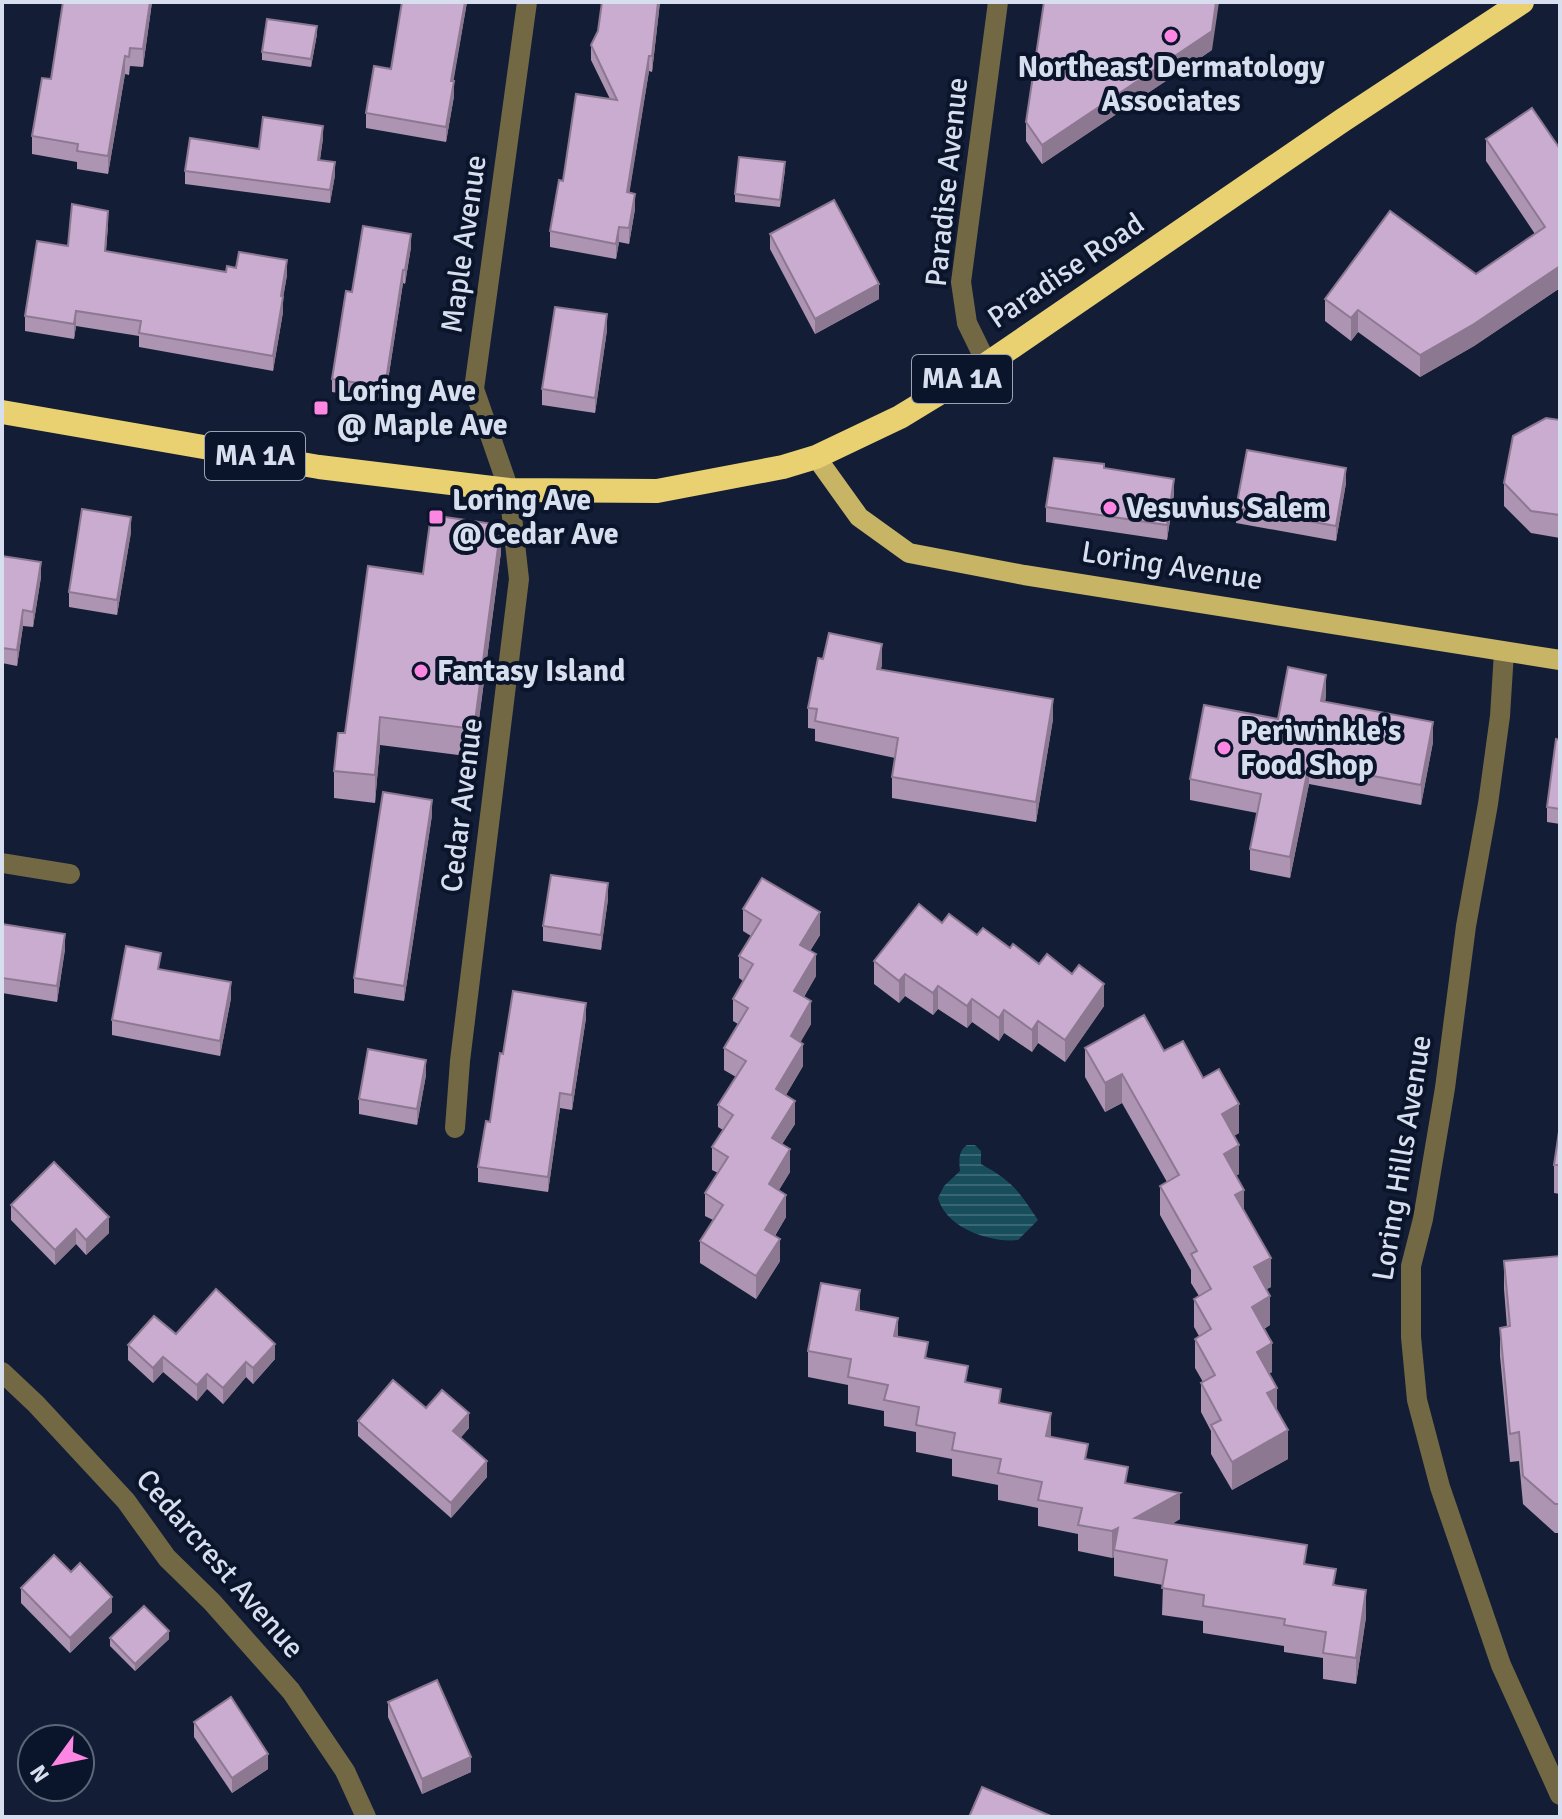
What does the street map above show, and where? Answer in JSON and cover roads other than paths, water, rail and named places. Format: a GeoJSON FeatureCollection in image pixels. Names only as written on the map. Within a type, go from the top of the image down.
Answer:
{"type":"FeatureCollection","features":[{"type":"Feature","properties":{"kind":"highway","name":"Paradise Road"},"geometry":{"type":"LineString","coordinates":[[509,490],[657,491],[783,467],[816,457],[900,417],[987,364],[1343,120],[1522,2]]}},
{"type":"Feature","properties":{"kind":"highway","name":"MA 1A"},"geometry":{"type":"LineString","coordinates":[[2,412],[319,467],[509,490]]}},
{"type":"Feature","properties":{"kind":"main road","name":"Loring Avenue"},"geometry":{"type":"LineString","coordinates":[[816,457],[859,517],[909,553],[1024,575],[1560,660]]}},
{"type":"Feature","properties":{"kind":"street","name":"Maple Avenue"},"geometry":{"type":"LineString","coordinates":[[509,490],[474,389],[527,2]]}},
{"type":"Feature","properties":{"kind":"street","name":"Paradise Avenue"},"geometry":{"type":"LineString","coordinates":[[987,364],[967,323],[961,282],[998,2]]}},
{"type":"Feature","properties":{"kind":"street","name":"Cedar Avenue"},"geometry":{"type":"LineString","coordinates":[[455,1128],[460,1061],[519,579],[509,490]]}},
{"type":"Feature","properties":{"kind":"street","name":"Loring Hills Avenue"},"geometry":{"type":"LineString","coordinates":[[1504,652],[1500,716],[1466,926],[1445,1088],[1428,1190],[1411,1266],[1411,1337],[1417,1400],[1440,1487],[1501,1665],[1560,1795]]}},
{"type":"Feature","properties":{"kind":"street"},"geometry":{"type":"LineString","coordinates":[[2,863],[70,874]]}},
{"type":"Feature","properties":{"kind":"street","name":"Cedarcrest Avenue"},"geometry":{"type":"LineString","coordinates":[[2,1372],[126,1501],[167,1558],[212,1602],[291,1691],[345,1771],[366,1817]]}},
{"type":"Feature","properties":{"kind":"water"},"geometry":{"type":"Polygon","coordinates":[[[967,1145],[975,1145],[981,1151],[981,1164],[1014,1188],[1038,1220],[1018,1240],[982,1236],[959,1225],[943,1209],[938,1198],[944,1186],[960,1171],[959,1160],[967,1145]]]}},
{"type":"Feature","properties":{"kind":"place","name":"Northeast Dermatology Associates"},"geometry":{"type":"Point","coordinates":[1171,36]}},
{"type":"Feature","properties":{"kind":"place","name":"Loring Ave @ Maple Ave"},"geometry":{"type":"Point","coordinates":[321,408]}},
{"type":"Feature","properties":{"kind":"place","name":"Vesuvius Salem"},"geometry":{"type":"Point","coordinates":[1110,508]}},
{"type":"Feature","properties":{"kind":"place","name":"Loring Ave @ Cedar Ave"},"geometry":{"type":"Point","coordinates":[436,517]}},
{"type":"Feature","properties":{"kind":"place","name":"Fantasy Island"},"geometry":{"type":"Point","coordinates":[421,671]}},
{"type":"Feature","properties":{"kind":"place","name":"Periwinkle's Food Shop"},"geometry":{"type":"Point","coordinates":[1224,748]}}]}
